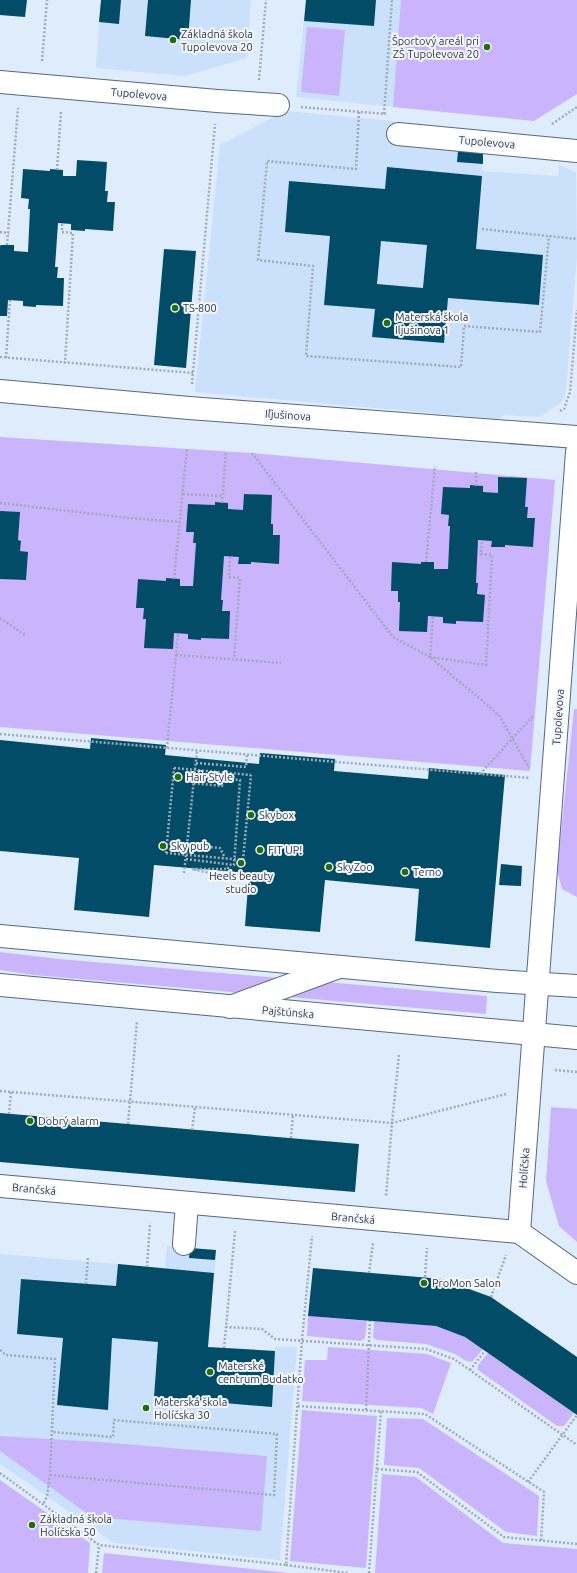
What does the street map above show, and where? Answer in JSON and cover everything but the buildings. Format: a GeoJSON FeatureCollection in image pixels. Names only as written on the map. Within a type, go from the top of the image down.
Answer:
{"type":"FeatureCollection","features":[{"type":"Feature","properties":{"kind":"street","name":"Tupolevova"},"geometry":{"type":"LineString","coordinates":[[20,84],[278,105]]}},
{"type":"Feature","properties":{"kind":"street","name":"Tupolevova"},"geometry":{"type":"LineString","coordinates":[[394,124],[577,151]]}},
{"type":"Feature","properties":{"kind":"street","name":"Iľjušinova"},"geometry":{"type":"LineString","coordinates":[[0,391],[189,408],[577,437]]}},
{"type":"Feature","properties":{"kind":"street","name":"Tupolevova"},"geometry":{"type":"LineString","coordinates":[[533,1034],[577,452]]}},
{"type":"Feature","properties":{"kind":"street"},"geometry":{"type":"LineString","coordinates":[[0,936],[577,986]]}},
{"type":"Feature","properties":{"kind":"street"},"geometry":{"type":"LineString","coordinates":[[230,1007],[339,966]]}},
{"type":"Feature","properties":{"kind":"street","name":"Pajštúnska"},"geometry":{"type":"LineString","coordinates":[[0,985],[577,1038]]}},
{"type":"Feature","properties":{"kind":"street","name":"Holíčska"},"geometry":{"type":"LineString","coordinates":[[519,1232],[533,1034]]}},
{"type":"Feature","properties":{"kind":"street","name":"Brančská"},"geometry":{"type":"LineString","coordinates":[[0,1186],[519,1232]]}},
{"type":"Feature","properties":{"kind":"street"},"geometry":{"type":"LineString","coordinates":[[184,1244],[187,1203]]}},
{"type":"Feature","properties":{"kind":"street"},"geometry":{"type":"LineString","coordinates":[[519,1232],[577,1273]]}},
{"type":"Feature","properties":{"kind":"path"},"geometry":{"type":"LineString","coordinates":[[7,245],[20,84],[48,0]]}},
{"type":"Feature","properties":{"kind":"path"},"geometry":{"type":"LineString","coordinates":[[257,104],[266,0]]}},
{"type":"Feature","properties":{"kind":"path"},"geometry":{"type":"LineString","coordinates":[[384,114],[392,0]]}},
{"type":"Feature","properties":{"kind":"path"},"geometry":{"type":"LineString","coordinates":[[57,170],[62,88]]}},
{"type":"Feature","properties":{"kind":"path"},"geometry":{"type":"LineString","coordinates":[[191,388],[217,101]]}},
{"type":"Feature","properties":{"kind":"path"},"geometry":{"type":"LineString","coordinates":[[278,105],[384,114],[394,124]]}},
{"type":"Feature","properties":{"kind":"path"},"geometry":{"type":"LineString","coordinates":[[359,112],[356,169],[267,161],[258,260],[313,266],[306,356],[461,367],[464,326],[540,332],[549,236]]}},
{"type":"Feature","properties":{"kind":"path"},"geometry":{"type":"LineString","coordinates":[[62,224],[62,232],[73,233],[65,363]]}},
{"type":"Feature","properties":{"kind":"path"},"geometry":{"type":"LineString","coordinates":[[482,229],[577,239]]}},
{"type":"Feature","properties":{"kind":"path"},"geometry":{"type":"LineString","coordinates":[[0,232],[8,233]]}},
{"type":"Feature","properties":{"kind":"path"},"geometry":{"type":"LineString","coordinates":[[6,358],[10,300]]}},
{"type":"Feature","properties":{"kind":"path"},"geometry":{"type":"LineString","coordinates":[[0,358],[193,373]]}},
{"type":"Feature","properties":{"kind":"path"},"geometry":{"type":"LineString","coordinates":[[174,579],[187,448]]}},
{"type":"Feature","properties":{"kind":"path"},"geometry":{"type":"LineString","coordinates":[[222,503],[226,451]]}},
{"type":"Feature","properties":{"kind":"path"},"geometry":{"type":"LineString","coordinates":[[252,453],[393,637],[430,657],[499,715],[531,772]]}},
{"type":"Feature","properties":{"kind":"path"},"geometry":{"type":"LineString","coordinates":[[426,562],[435,466]]}},
{"type":"Feature","properties":{"kind":"path"},"geometry":{"type":"LineString","coordinates":[[476,470],[476,486]]}},
{"type":"Feature","properties":{"kind":"path"},"geometry":{"type":"LineString","coordinates":[[183,494],[222,496]]}},
{"type":"Feature","properties":{"kind":"path"},"geometry":{"type":"LineString","coordinates":[[0,503],[129,518],[180,522]]}},
{"type":"Feature","properties":{"kind":"path"},"geometry":{"type":"LineString","coordinates":[[430,657],[486,665],[492,555],[481,554],[482,540]]}},
{"type":"Feature","properties":{"kind":"path"},"geometry":{"type":"LineString","coordinates":[[230,557],[229,577],[240,578],[234,659]]}},
{"type":"Feature","properties":{"kind":"path"},"geometry":{"type":"LineString","coordinates":[[430,657],[433,617]]}},
{"type":"Feature","properties":{"kind":"path"},"geometry":{"type":"LineString","coordinates":[[0,618],[26,635]]}},
{"type":"Feature","properties":{"kind":"path"},"geometry":{"type":"LineString","coordinates":[[167,748],[178,634]]}},
{"type":"Feature","properties":{"kind":"path"},"geometry":{"type":"LineString","coordinates":[[176,655],[281,663]]}},
{"type":"Feature","properties":{"kind":"path"},"geometry":{"type":"LineString","coordinates":[[479,774],[536,712]]}},
{"type":"Feature","properties":{"kind":"path"},"geometry":{"type":"LineString","coordinates":[[0,734],[535,779]]}},
{"type":"Feature","properties":{"kind":"path"},"geometry":{"type":"LineString","coordinates":[[184,873],[197,751]]}},
{"type":"Feature","properties":{"kind":"path"},"geometry":{"type":"LineString","coordinates":[[196,763],[246,767],[247,755]]}},
{"type":"Feature","properties":{"kind":"path"},"geometry":{"type":"LineString","coordinates":[[174,768],[198,770],[251,775],[243,860],[166,853],[174,768]]}},
{"type":"Feature","properties":{"kind":"path"},"geometry":{"type":"LineString","coordinates":[[186,859],[234,865],[240,780],[200,776],[198,770]]}},
{"type":"Feature","properties":{"kind":"path"},"geometry":{"type":"LineString","coordinates":[[193,783],[222,786],[223,779]]}},
{"type":"Feature","properties":{"kind":"path"},"geometry":{"type":"LineString","coordinates":[[187,845],[220,848],[225,858]]}},
{"type":"Feature","properties":{"kind":"path"},"geometry":{"type":"LineString","coordinates":[[227,877],[192,869],[228,869],[228,865]]}},
{"type":"Feature","properties":{"kind":"path"},"geometry":{"type":"LineString","coordinates":[[128,1124],[139,998]]}},
{"type":"Feature","properties":{"kind":"path"},"geometry":{"type":"LineString","coordinates":[[385,1204],[399,1055]]}},
{"type":"Feature","properties":{"kind":"path"},"geometry":{"type":"LineString","coordinates":[[549,1070],[577,1072]]}},
{"type":"Feature","properties":{"kind":"path"},"geometry":{"type":"LineString","coordinates":[[0,1091],[392,1123],[510,1093]]}},
{"type":"Feature","properties":{"kind":"path"},"geometry":{"type":"LineString","coordinates":[[9,1114],[11,1092]]}},
{"type":"Feature","properties":{"kind":"path"},"geometry":{"type":"LineString","coordinates":[[192,1130],[195,1108]]}},
{"type":"Feature","properties":{"kind":"path"},"geometry":{"type":"LineString","coordinates":[[291,1138],[293,1114]]}},
{"type":"Feature","properties":{"kind":"path"},"geometry":{"type":"LineString","coordinates":[[286,1564],[302,1340],[314,1214]]}},
{"type":"Feature","properties":{"kind":"path"},"geometry":{"type":"LineString","coordinates":[[147,1266],[150,1216]]}},
{"type":"Feature","properties":{"kind":"path"},"geometry":{"type":"LineString","coordinates":[[224,1348],[235,1224]]}},
{"type":"Feature","properties":{"kind":"path"},"geometry":{"type":"LineString","coordinates":[[369,1273],[374,1236]]}},
{"type":"Feature","properties":{"kind":"path"},"geometry":{"type":"LineString","coordinates":[[425,1278],[427,1247]]}},
{"type":"Feature","properties":{"kind":"path"},"geometry":{"type":"LineString","coordinates":[[491,1297],[507,1253]]}},
{"type":"Feature","properties":{"kind":"path"},"geometry":{"type":"LineString","coordinates":[[86,1284],[88,1257]]}},
{"type":"Feature","properties":{"kind":"path"},"geometry":{"type":"LineString","coordinates":[[366,1410],[370,1321]]}},
{"type":"Feature","properties":{"kind":"path"},"geometry":{"type":"LineString","coordinates":[[226,1327],[262,1329],[274,1339],[426,1349],[454,1358],[577,1445]]}},
{"type":"Feature","properties":{"kind":"path"},"geometry":{"type":"LineString","coordinates":[[0,1350],[6,1355],[56,1358],[50,1475],[47,1496],[43,1505]]}},
{"type":"Feature","properties":{"kind":"path"},"geometry":{"type":"LineString","coordinates":[[470,1370],[485,1351]]}},
{"type":"Feature","properties":{"kind":"path"},"geometry":{"type":"LineString","coordinates":[[298,1406],[425,1414],[544,1492],[541,1541]]}},
{"type":"Feature","properties":{"kind":"path"},"geometry":{"type":"LineString","coordinates":[[369,1573],[381,1411]]}},
{"type":"Feature","properties":{"kind":"path"},"geometry":{"type":"LineString","coordinates":[[528,1482],[577,1415]]}},
{"type":"Feature","properties":{"kind":"path"},"geometry":{"type":"LineString","coordinates":[[50,1475],[274,1495],[277,1434],[114,1420],[113,1437],[52,1432]]}},
{"type":"Feature","properties":{"kind":"path"},"geometry":{"type":"LineString","coordinates":[[377,1469],[417,1472],[504,1537],[577,1544]]}},
{"type":"Feature","properties":{"kind":"path"},"geometry":{"type":"LineString","coordinates":[[0,1473],[99,1545],[286,1564],[348,1573]]}},
{"type":"Feature","properties":{"kind":"path"},"geometry":{"type":"LineString","coordinates":[[96,1573],[99,1545]]}},
{"type":"Feature","properties":{"kind":"shaded area","name":"Základná škola Tupolevova 20"},"geometry":{"type":"Polygon","coordinates":[[[101,0],[251,0],[247,58],[185,76],[96,68],[101,0]]]}},
{"type":"Feature","properties":{"kind":"shaded area"},"geometry":{"type":"Polygon","coordinates":[[[306,0],[401,0],[393,107],[296,97],[306,0]]]}},
{"type":"Feature","properties":{"kind":"shaded area","name":"Športový areál pri ZŠ Tupolevova 20"},"geometry":{"type":"Polygon","coordinates":[[[401,0],[577,0],[577,94],[534,121],[393,107],[401,0]]]}},
{"type":"Feature","properties":{"kind":"shaded area"},"geometry":{"type":"Polygon","coordinates":[[[307,27],[345,30],[339,96],[301,92],[307,27]]]}},
{"type":"Feature","properties":{"kind":"shaded area","name":"Materská škola Iljušinova 1"},"geometry":{"type":"Polygon","coordinates":[[[285,111],[394,121],[391,142],[483,152],[482,171],[558,176],[559,165],[576,172],[577,255],[566,390],[564,399],[558,405],[539,417],[505,415],[498,419],[195,392],[220,145],[285,111]]]}},
{"type":"Feature","properties":{"kind":"shaded area"},"geometry":{"type":"Polygon","coordinates":[[[0,437],[252,453],[555,480],[530,771],[0,727],[0,437]]]}},
{"type":"Feature","properties":{"kind":"shaded area"},"geometry":{"type":"Polygon","coordinates":[[[574,709],[577,709],[577,897],[562,889],[557,870],[574,709]]]}},
{"type":"Feature","properties":{"kind":"shaded area"},"geometry":{"type":"Polygon","coordinates":[[[0,952],[59,959],[487,996],[486,1014],[34,975],[0,970],[0,952]]]}},
{"type":"Feature","properties":{"kind":"shaded area"},"geometry":{"type":"Polygon","coordinates":[[[551,1107],[577,1109],[577,1242],[559,1226],[546,1181],[551,1107]]]}},
{"type":"Feature","properties":{"kind":"shaded area","name":"Materská škola Holíčska 30"},"geometry":{"type":"Polygon","coordinates":[[[167,1246],[216,1250],[208,1347],[275,1351],[275,1347],[297,1347],[280,1560],[114,1543],[0,1464],[0,1254],[165,1268],[167,1246]]]}},
{"type":"Feature","properties":{"kind":"shaded area"},"geometry":{"type":"Polygon","coordinates":[[[308,1316],[367,1321],[365,1338],[361,1341],[307,1336],[308,1316]]]}},
{"type":"Feature","properties":{"kind":"shaded area"},"geometry":{"type":"Polygon","coordinates":[[[374,1321],[436,1326],[465,1337],[483,1349],[472,1362],[466,1361],[455,1354],[426,1344],[377,1340],[373,1337],[374,1321]]]}},
{"type":"Feature","properties":{"kind":"shaded area"},"geometry":{"type":"Polygon","coordinates":[[[328,1347],[427,1354],[451,1363],[433,1414],[421,1408],[302,1401],[305,1360],[327,1360],[328,1347]]]}},
{"type":"Feature","properties":{"kind":"shaded area"},"geometry":{"type":"Polygon","coordinates":[[[488,1353],[574,1413],[564,1426],[557,1426],[478,1370],[478,1365],[488,1353]]]}},
{"type":"Feature","properties":{"kind":"shaded area"},"geometry":{"type":"Polygon","coordinates":[[[302,1410],[377,1416],[366,1568],[290,1561],[302,1410]]]}},
{"type":"Feature","properties":{"kind":"shaded area"},"geometry":{"type":"Polygon","coordinates":[[[387,1418],[423,1419],[539,1496],[537,1536],[506,1532],[419,1468],[384,1465],[387,1418]]]}},
{"type":"Feature","properties":{"kind":"shaded area"},"geometry":{"type":"Polygon","coordinates":[[[0,1436],[99,1442],[267,1456],[261,1531],[92,1517],[0,1451],[0,1436]]]}},
{"type":"Feature","properties":{"kind":"shaded area"},"geometry":{"type":"Polygon","coordinates":[[[382,1474],[416,1477],[503,1543],[577,1549],[577,1573],[375,1573],[382,1474]]]}},
{"type":"Feature","properties":{"kind":"shaded area","name":"Základná škola Holíčska 50"},"geometry":{"type":"Polygon","coordinates":[[[0,1480],[90,1543],[88,1573],[0,1573],[0,1480]]]}},
{"type":"Feature","properties":{"kind":"shaded area"},"geometry":{"type":"Polygon","coordinates":[[[104,1553],[289,1573],[102,1573],[104,1553]]]}},
{"type":"Feature","properties":{"kind":"place","name":"Základná škola Tupolevova 20"},"geometry":{"type":"Point","coordinates":[173,40]}},
{"type":"Feature","properties":{"kind":"place","name":"Športový areál pri ZŠ Tupolevova 20"},"geometry":{"type":"Point","coordinates":[487,47]}},
{"type":"Feature","properties":{"kind":"place","name":"TS-800"},"geometry":{"type":"Point","coordinates":[175,308]}},
{"type":"Feature","properties":{"kind":"place","name":"Materská škola Iljušinova 1"},"geometry":{"type":"Point","coordinates":[387,323]}},
{"type":"Feature","properties":{"kind":"place","name":"Hair Style"},"geometry":{"type":"Point","coordinates":[178,777]}},
{"type":"Feature","properties":{"kind":"place","name":"Skybox"},"geometry":{"type":"Point","coordinates":[251,815]}},
{"type":"Feature","properties":{"kind":"place","name":"Sky pub"},"geometry":{"type":"Point","coordinates":[163,846]}},
{"type":"Feature","properties":{"kind":"place","name":"FIT UP!"},"geometry":{"type":"Point","coordinates":[260,850]}},
{"type":"Feature","properties":{"kind":"place","name":"Heels beauty studio"},"geometry":{"type":"Point","coordinates":[241,863]}},
{"type":"Feature","properties":{"kind":"place","name":"SkyZoo"},"geometry":{"type":"Point","coordinates":[329,867]}},
{"type":"Feature","properties":{"kind":"place","name":"Terno"},"geometry":{"type":"Point","coordinates":[405,872]}},
{"type":"Feature","properties":{"kind":"place","name":"Dobrý alarm"},"geometry":{"type":"Point","coordinates":[30,1121]}},
{"type":"Feature","properties":{"kind":"place","name":"ProMon Salon"},"geometry":{"type":"Point","coordinates":[424,1283]}},
{"type":"Feature","properties":{"kind":"place","name":"Materské centrum Budatko"},"geometry":{"type":"Point","coordinates":[210,1372]}},
{"type":"Feature","properties":{"kind":"place","name":"Materská škola Holíčska 30"},"geometry":{"type":"Point","coordinates":[146,1408]}},
{"type":"Feature","properties":{"kind":"place","name":"Základná škola Holíčska 50"},"geometry":{"type":"Point","coordinates":[32,1525]}}]}
